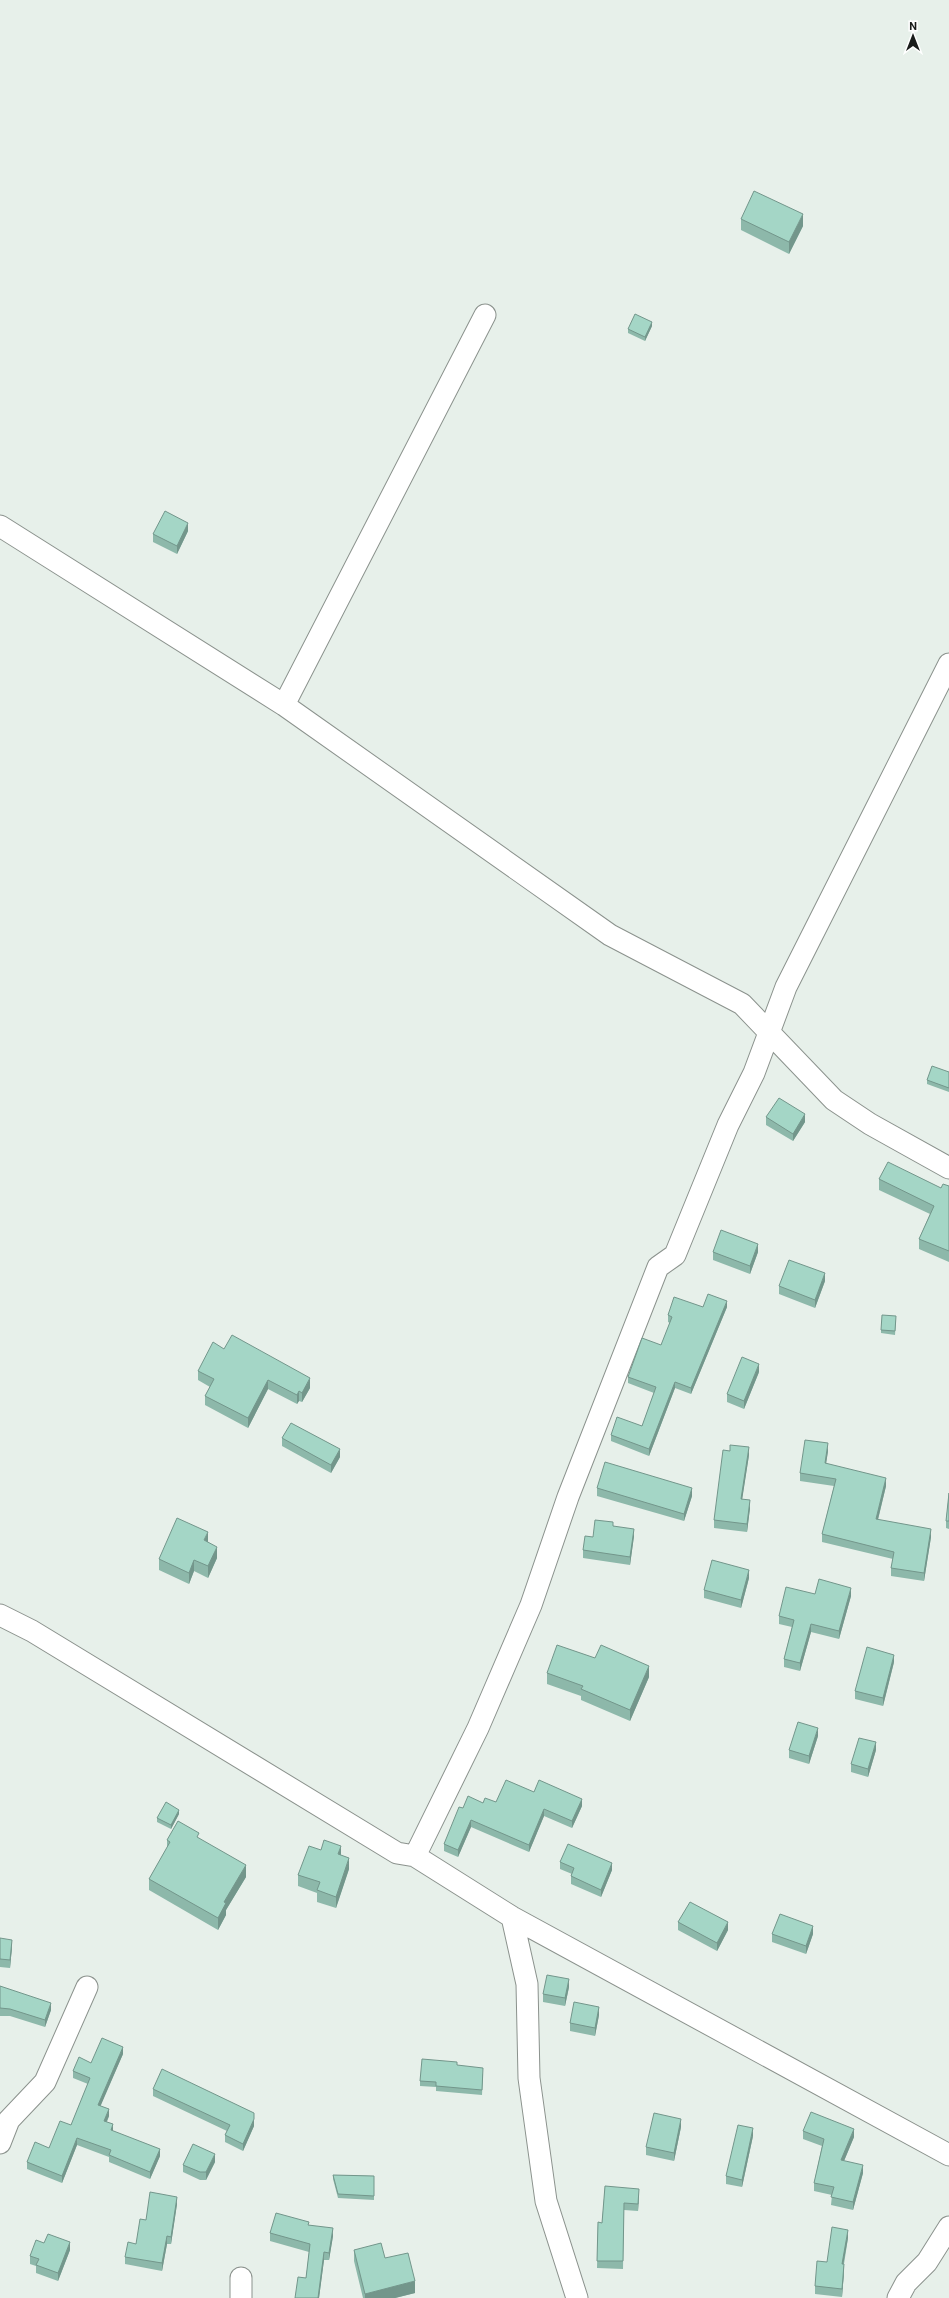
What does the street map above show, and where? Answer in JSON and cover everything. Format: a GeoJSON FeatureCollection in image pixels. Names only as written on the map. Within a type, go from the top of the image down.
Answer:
{"type":"FeatureCollection","features":[{"type":"Feature","properties":{"kind":"street"},"geometry":{"type":"LineString","coordinates":[[284,706],[484,315]]}},
{"type":"Feature","properties":{"kind":"street"},"geometry":{"type":"LineString","coordinates":[[0,526],[284,706],[610,935],[742,1004],[834,1100],[870,1124],[949,1168]]}},
{"type":"Feature","properties":{"kind":"street"},"geometry":{"type":"LineString","coordinates":[[415,1856],[478,1728],[531,1605],[568,1497],[658,1267],[675,1255],[728,1125],[754,1073],[786,987],[949,664]]}},
{"type":"Feature","properties":{"kind":"street"},"geometry":{"type":"LineString","coordinates":[[0,1615],[32,1631],[397,1853],[415,1856],[512,1917],[949,2155]]}},
{"type":"Feature","properties":{"kind":"street"},"geometry":{"type":"LineString","coordinates":[[512,1917],[527,1984],[529,2078],[546,2201],[578,2298]]}},
{"type":"Feature","properties":{"kind":"street"},"geometry":{"type":"LineString","coordinates":[[0,2143],[9,2120],[45,2082],[87,1987]]}},
{"type":"Feature","properties":{"kind":"street"},"geometry":{"type":"LineString","coordinates":[[898,2298],[906,2283],[927,2262],[949,2227]]}},
{"type":"Feature","properties":{"kind":"street"},"geometry":{"type":"LineString","coordinates":[[241,2278],[241,2298]]}},
{"type":"Feature","properties":{"kind":"building"},"geometry":{"type":"Polygon","coordinates":[[[754,191],[803,214],[789,242],[741,219],[754,191]]]}},
{"type":"Feature","properties":{"kind":"building"},"geometry":{"type":"Polygon","coordinates":[[[635,314],[652,322],[645,337],[628,329],[635,314]]]}},
{"type":"Feature","properties":{"kind":"building"},"geometry":{"type":"Polygon","coordinates":[[[165,511],[188,523],[177,546],[153,534],[165,511]]]}},
{"type":"Feature","properties":{"kind":"building"},"geometry":{"type":"Polygon","coordinates":[[[932,1066],[949,1072],[949,1088],[927,1080],[932,1066]]]}},
{"type":"Feature","properties":{"kind":"building"},"geometry":{"type":"Polygon","coordinates":[[[779,1098],[805,1114],[793,1134],[766,1117],[779,1098]]]}},
{"type":"Feature","properties":{"kind":"building"},"geometry":{"type":"Polygon","coordinates":[[[888,1162],[941,1188],[943,1184],[949,1186],[949,1251],[919,1239],[934,1206],[879,1179],[888,1162]]]}},
{"type":"Feature","properties":{"kind":"building"},"geometry":{"type":"Polygon","coordinates":[[[721,1230],[758,1244],[750,1266],[713,1252],[721,1230]]]}},
{"type":"Feature","properties":{"kind":"building"},"geometry":{"type":"Polygon","coordinates":[[[789,1260],[825,1273],[815,1300],[779,1286],[789,1260]]]}},
{"type":"Feature","properties":{"kind":"building"},"geometry":{"type":"Polygon","coordinates":[[[708,1294],[727,1301],[691,1388],[675,1382],[649,1449],[611,1435],[617,1417],[642,1426],[656,1387],[628,1377],[642,1338],[661,1345],[672,1317],[668,1315],[674,1297],[703,1307],[708,1294]]]}},
{"type":"Feature","properties":{"kind":"building"},"geometry":{"type":"Polygon","coordinates":[[[882,1315],[896,1316],[895,1331],[881,1330],[882,1315]]]}},
{"type":"Feature","properties":{"kind":"building"},"geometry":{"type":"Polygon","coordinates":[[[232,1335],[310,1378],[302,1393],[299,1391],[297,1395],[268,1380],[248,1418],[205,1396],[214,1379],[198,1371],[213,1342],[224,1349],[232,1335]]]}},
{"type":"Feature","properties":{"kind":"building"},"geometry":{"type":"Polygon","coordinates":[[[742,1357],[759,1364],[744,1401],[727,1394],[742,1357]]]}},
{"type":"Feature","properties":{"kind":"building"},"geometry":{"type":"Polygon","coordinates":[[[291,1423],[340,1449],[331,1465],[282,1438],[291,1423]]]}},
{"type":"Feature","properties":{"kind":"building"},"geometry":{"type":"Polygon","coordinates":[[[805,1440],[828,1443],[825,1463],[886,1478],[876,1519],[931,1529],[924,1573],[891,1568],[894,1552],[822,1534],[836,1479],[800,1473],[805,1440]]]}},
{"type":"Feature","properties":{"kind":"building"},"geometry":{"type":"Polygon","coordinates":[[[730,1445],[749,1447],[741,1499],[750,1500],[747,1524],[714,1520],[723,1450],[730,1451],[730,1445]]]}},
{"type":"Feature","properties":{"kind":"building"},"geometry":{"type":"Polygon","coordinates":[[[605,1462],[692,1488],[684,1514],[597,1488],[605,1462]]]}},
{"type":"Feature","properties":{"kind":"building"},"geometry":{"type":"Polygon","coordinates":[[[949,1493],[949,1521],[946,1521],[949,1493]]]}},
{"type":"Feature","properties":{"kind":"building"},"geometry":{"type":"Polygon","coordinates":[[[177,1518],[208,1532],[204,1540],[217,1547],[208,1566],[194,1560],[189,1573],[159,1559],[177,1518]]]}},
{"type":"Feature","properties":{"kind":"building"},"geometry":{"type":"Polygon","coordinates":[[[595,1520],[613,1522],[613,1526],[634,1529],[630,1557],[583,1550],[585,1536],[593,1537],[595,1520]]]}},
{"type":"Feature","properties":{"kind":"building"},"geometry":{"type":"Polygon","coordinates":[[[712,1560],[749,1570],[741,1600],[704,1590],[712,1560]]]}},
{"type":"Feature","properties":{"kind":"building"},"geometry":{"type":"Polygon","coordinates":[[[819,1579],[851,1588],[839,1631],[811,1624],[800,1663],[784,1659],[794,1620],[779,1616],[786,1587],[815,1594],[819,1579]]]}},
{"type":"Feature","properties":{"kind":"building"},"geometry":{"type":"Polygon","coordinates":[[[557,1645],[595,1658],[601,1645],[649,1666],[630,1710],[581,1689],[583,1686],[547,1673],[557,1645]]]}},
{"type":"Feature","properties":{"kind":"building"},"geometry":{"type":"Polygon","coordinates":[[[867,1647],[894,1655],[883,1698],[855,1691],[867,1647]]]}},
{"type":"Feature","properties":{"kind":"building"},"geometry":{"type":"Polygon","coordinates":[[[798,1722],[818,1728],[809,1756],[789,1750],[798,1722]]]}},
{"type":"Feature","properties":{"kind":"building"},"geometry":{"type":"Polygon","coordinates":[[[859,1738],[876,1742],[868,1769],[851,1764],[859,1738]]]}},
{"type":"Feature","properties":{"kind":"building"},"geometry":{"type":"Polygon","coordinates":[[[506,1780],[534,1792],[539,1780],[582,1799],[572,1821],[544,1809],[529,1845],[471,1820],[458,1850],[444,1844],[459,1807],[463,1808],[468,1796],[483,1803],[485,1798],[496,1802],[506,1780]]]}},
{"type":"Feature","properties":{"kind":"building"},"geometry":{"type":"Polygon","coordinates":[[[166,1802],[179,1810],[171,1825],[157,1818],[166,1802]]]}},
{"type":"Feature","properties":{"kind":"building"},"geometry":{"type":"Polygon","coordinates":[[[178,1821],[199,1833],[197,1837],[246,1865],[224,1902],[226,1903],[218,1918],[149,1879],[170,1842],[167,1840],[178,1821]]]}},
{"type":"Feature","properties":{"kind":"building"},"geometry":{"type":"Polygon","coordinates":[[[324,1840],[341,1846],[338,1854],[349,1858],[336,1897],[317,1890],[320,1882],[298,1875],[309,1846],[321,1850],[324,1840]]]}},
{"type":"Feature","properties":{"kind":"building"},"geometry":{"type":"Polygon","coordinates":[[[568,1844],[612,1863],[601,1890],[571,1876],[574,1868],[560,1862],[568,1844]]]}},
{"type":"Feature","properties":{"kind":"building"},"geometry":{"type":"Polygon","coordinates":[[[690,1902],[728,1922],[717,1943],[678,1922],[690,1902]]]}},
{"type":"Feature","properties":{"kind":"building"},"geometry":{"type":"Polygon","coordinates":[[[780,1914],[813,1926],[806,1946],[772,1934],[780,1914]]]}},
{"type":"Feature","properties":{"kind":"building"},"geometry":{"type":"Polygon","coordinates":[[[0,1938],[12,1940],[10,1960],[0,1959],[0,1938]]]}},
{"type":"Feature","properties":{"kind":"building"},"geometry":{"type":"Polygon","coordinates":[[[547,1975],[569,1979],[565,1998],[543,1994],[547,1975]]]}},
{"type":"Feature","properties":{"kind":"building"},"geometry":{"type":"Polygon","coordinates":[[[0,1986],[51,2003],[45,2020],[10,2009],[0,2008],[0,1986]]]}},
{"type":"Feature","properties":{"kind":"building"},"geometry":{"type":"Polygon","coordinates":[[[574,2002],[599,2007],[595,2028],[570,2023],[574,2002]]]}},
{"type":"Feature","properties":{"kind":"building"},"geometry":{"type":"Polygon","coordinates":[[[102,2038],[123,2047],[98,2105],[109,2109],[104,2121],[113,2124],[111,2130],[160,2149],[150,2172],[109,2155],[111,2150],[77,2138],[62,2176],[27,2162],[35,2142],[49,2148],[60,2121],[71,2125],[90,2078],[73,2071],[79,2057],[91,2063],[102,2038]]]}},
{"type":"Feature","properties":{"kind":"building"},"geometry":{"type":"Polygon","coordinates":[[[422,2059],[457,2062],[457,2065],[483,2068],[482,2090],[436,2086],[436,2082],[420,2081],[422,2059]]]}},
{"type":"Feature","properties":{"kind":"building"},"geometry":{"type":"Polygon","coordinates":[[[162,2069],[254,2113],[254,2119],[243,2144],[225,2135],[230,2125],[153,2089],[162,2069]]]}},
{"type":"Feature","properties":{"kind":"building"},"geometry":{"type":"Polygon","coordinates":[[[811,2112],[854,2129],[841,2160],[863,2165],[853,2202],[831,2197],[834,2187],[814,2183],[824,2139],[803,2131],[811,2112]]]}},
{"type":"Feature","properties":{"kind":"building"},"geometry":{"type":"Polygon","coordinates":[[[654,2113],[681,2119],[674,2153],[646,2147],[654,2113]]]}},
{"type":"Feature","properties":{"kind":"building"},"geometry":{"type":"Polygon","coordinates":[[[738,2125],[753,2128],[742,2180],[726,2176],[738,2125]]]}},
{"type":"Feature","properties":{"kind":"building"},"geometry":{"type":"Polygon","coordinates":[[[193,2144],[215,2154],[206,2172],[200,2172],[183,2165],[193,2144]]]}},
{"type":"Feature","properties":{"kind":"building"},"geometry":{"type":"Polygon","coordinates":[[[333,2175],[374,2176],[374,2196],[338,2194],[333,2175]]]}},
{"type":"Feature","properties":{"kind":"building"},"geometry":{"type":"Polygon","coordinates":[[[605,2186],[639,2189],[638,2204],[624,2203],[623,2261],[597,2261],[598,2222],[602,2223],[605,2186]]]}},
{"type":"Feature","properties":{"kind":"building"},"geometry":{"type":"Polygon","coordinates":[[[150,2192],[177,2197],[171,2237],[167,2236],[162,2263],[125,2257],[128,2242],[136,2244],[140,2219],[146,2220],[150,2192]]]}},
{"type":"Feature","properties":{"kind":"building"},"geometry":{"type":"Polygon","coordinates":[[[276,2213],[309,2222],[308,2225],[333,2228],[329,2253],[324,2252],[318,2298],[295,2298],[298,2277],[306,2278],[310,2244],[270,2233],[276,2213]]]}},
{"type":"Feature","properties":{"kind":"building"},"geometry":{"type":"Polygon","coordinates":[[[832,2227],[848,2230],[842,2264],[844,2264],[842,2289],[815,2286],[817,2261],[827,2262],[832,2227]]]}},
{"type":"Feature","properties":{"kind":"building"},"geometry":{"type":"Polygon","coordinates":[[[48,2234],[70,2242],[58,2273],[36,2265],[39,2259],[30,2256],[36,2240],[44,2243],[48,2234]]]}},
{"type":"Feature","properties":{"kind":"building"},"geometry":{"type":"Polygon","coordinates":[[[381,2243],[385,2258],[408,2253],[415,2281],[365,2294],[354,2250],[381,2243]]]}}]}
